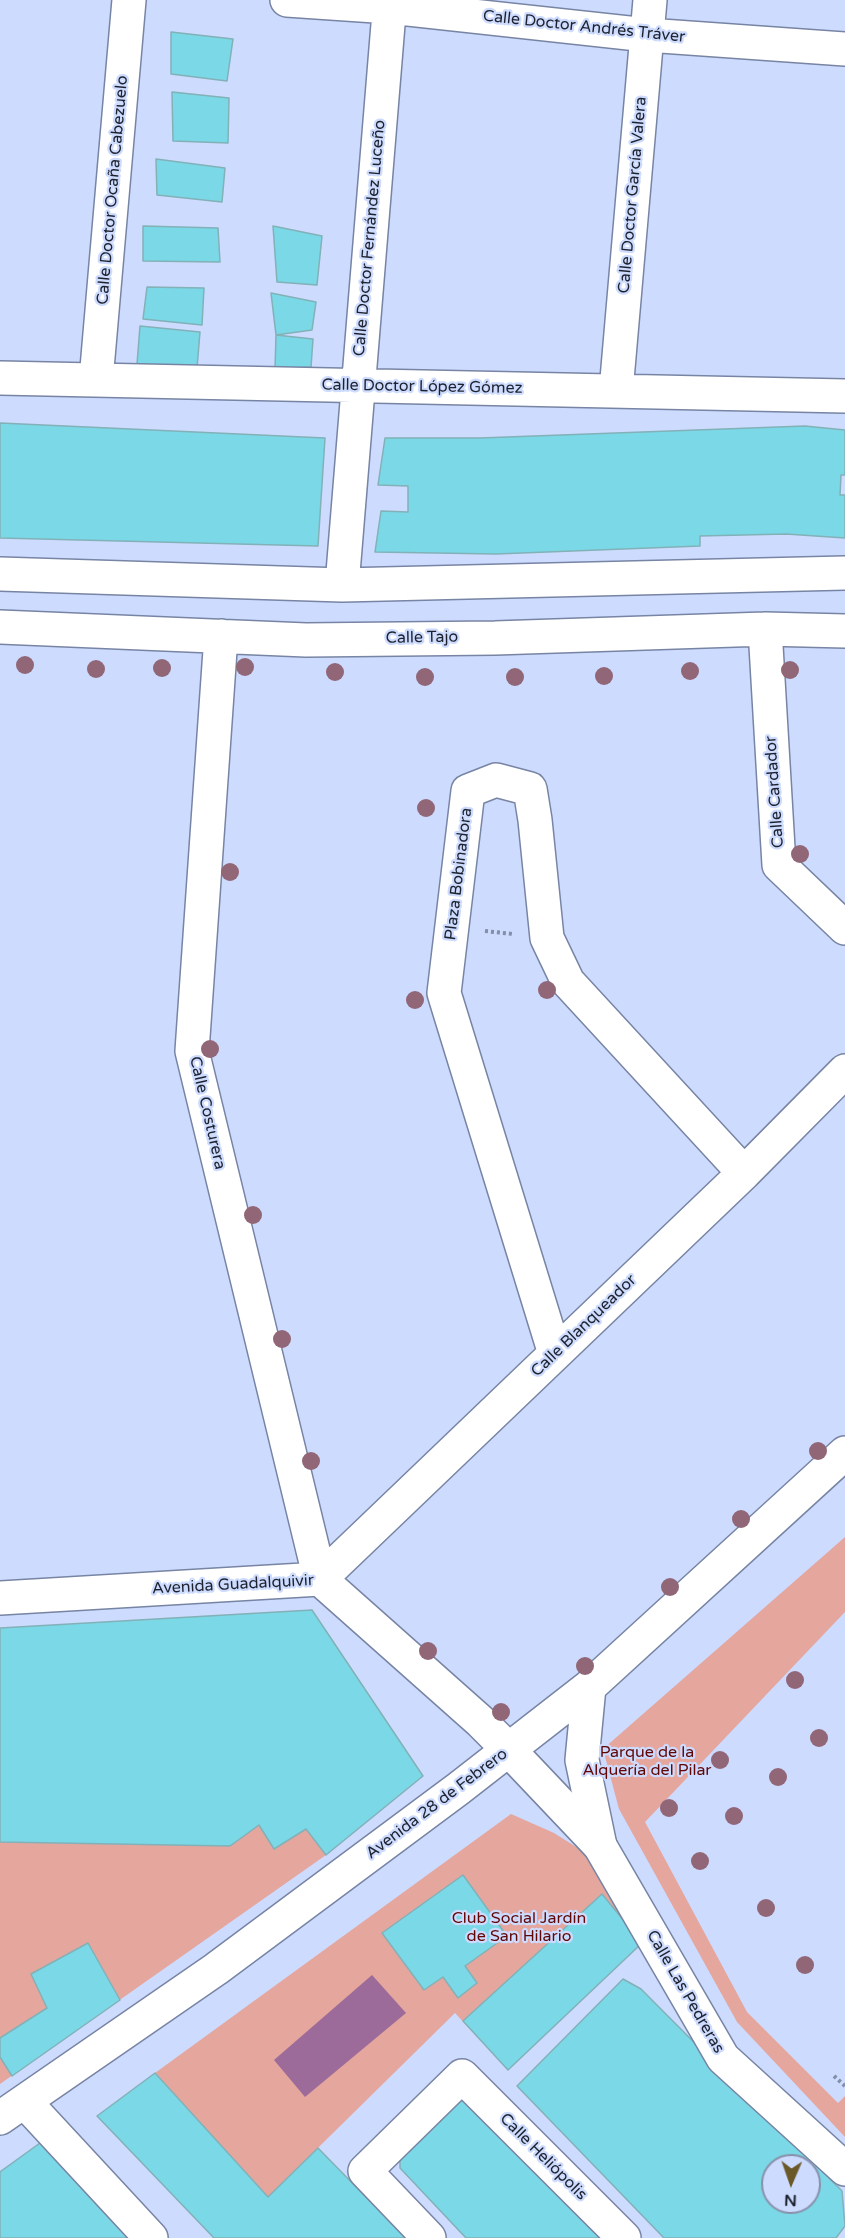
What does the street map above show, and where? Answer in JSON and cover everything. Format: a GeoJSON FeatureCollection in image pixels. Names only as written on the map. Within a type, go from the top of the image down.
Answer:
{"type":"FeatureCollection","features":[{"type":"Feature","properties":{"kind":"street","name":"Calle Doctor Ocaña Cabezuelo"},"geometry":{"type":"LineString","coordinates":[[96,380],[129,0]]}},
{"type":"Feature","properties":{"kind":"street","name":"Calle Doctor Andrés Tráver"},"geometry":{"type":"LineString","coordinates":[[287,0],[390,4],[647,34],[845,49]]}},
{"type":"Feature","properties":{"kind":"street","name":"Calle Doctor García Valera"},"geometry":{"type":"LineString","coordinates":[[616,391],[650,0]]}},
{"type":"Feature","properties":{"kind":"street","name":"Calle Doctor Fernández Luceño"},"geometry":{"type":"LineString","coordinates":[[342,585],[390,4]]}},
{"type":"Feature","properties":{"kind":"street","name":"Calle Doctor López Gómez"},"geometry":{"type":"LineString","coordinates":[[0,378],[845,396]]}},
{"type":"Feature","properties":{"kind":"street"},"geometry":{"type":"LineString","coordinates":[[0,574],[342,585],[845,573]]}},
{"type":"Feature","properties":{"kind":"street","name":"Calle Tajo"},"geometry":{"type":"LineString","coordinates":[[0,627],[306,640],[495,638],[765,629],[845,631]]}},
{"type":"Feature","properties":{"kind":"street","name":"Calle Cardador"},"geometry":{"type":"LineString","coordinates":[[765,629],[779,865],[845,928]]}},
{"type":"Feature","properties":{"kind":"street","name":"Calle Costurera"},"geometry":{"type":"LineString","coordinates":[[221,636],[192,1051],[320,1579]]}},
{"type":"Feature","properties":{"kind":"street","name":"Plaza Bobinadora"},"geometry":{"type":"LineString","coordinates":[[555,1354],[444,993],[468,791],[496,780],[530,789],[547,938],[568,982],[744,1173]]}},
{"type":"Feature","properties":{"kind":"street","name":"Calle Blanqueador"},"geometry":{"type":"LineString","coordinates":[[320,1579],[744,1173],[845,1071]]}},
{"type":"Feature","properties":{"kind":"street","name":"Avenida 28 de Febrero"},"geometry":{"type":"LineString","coordinates":[[12,2110],[216,1969],[458,1789],[589,1687],[845,1453]]}},
{"type":"Feature","properties":{"kind":"street","name":"Avenida Guadalquivir"},"geometry":{"type":"LineString","coordinates":[[0,1598],[320,1579],[481,1722],[508,1749]]}},
{"type":"Feature","properties":{"kind":"street","name":"Calle Las Pedreras"},"geometry":{"type":"LineString","coordinates":[[589,1687],[582,1760],[600,1846]]}},
{"type":"Feature","properties":{"kind":"street","name":"Calle Las Pedreras"},"geometry":{"type":"LineString","coordinates":[[508,1749],[600,1846],[723,2058],[845,2169]]}},
{"type":"Feature","properties":{"kind":"street","name":"Calle Heliópolis"},"geometry":{"type":"LineString","coordinates":[[429,2238],[365,2171],[462,2076],[624,2238]]}},
{"type":"Feature","properties":{"kind":"street"},"geometry":{"type":"LineString","coordinates":[[12,2110],[151,2238]]}},
{"type":"Feature","properties":{"kind":"path"},"geometry":{"type":"LineString","coordinates":[[452,927],[547,938]]}},
{"type":"Feature","properties":{"kind":"path"},"geometry":{"type":"LineString","coordinates":[[834,2076],[845,2086]]}},
{"type":"Feature","properties":{"kind":"green space","name":"Parque de la Alquería del Pilar"},"geometry":{"type":"Polygon","coordinates":[[[845,1537],[845,1612],[645,1822],[747,2012],[838,2103],[845,2096],[845,2137],[737,2022],[619,1809],[603,1749],[845,1537]]]}},
{"type":"Feature","properties":{"kind":"green space","name":"Club Social Jardín de San Hilario"},"geometry":{"type":"Polygon","coordinates":[[[511,1814],[554,1833],[597,1860],[642,1943],[508,2070],[455,2013],[268,2197],[155,2073],[511,1814]]]}},
{"type":"Feature","properties":{"kind":"green space"},"geometry":{"type":"Polygon","coordinates":[[[259,1825],[274,1849],[306,1829],[326,1855],[0,2084],[0,1842],[229,1846],[259,1825]]]}},
{"type":"Feature","properties":{"kind":"shaded area"},"geometry":{"type":"Polygon","coordinates":[[[372,1975],[406,2013],[305,2097],[274,2060],[372,1975]]]}},
{"type":"Feature","properties":{"kind":"building"},"geometry":{"type":"Polygon","coordinates":[[[171,32],[233,39],[227,81],[171,74],[171,32]]]}},
{"type":"Feature","properties":{"kind":"building"},"geometry":{"type":"Polygon","coordinates":[[[172,92],[229,98],[228,143],[173,141],[172,92]]]}},
{"type":"Feature","properties":{"kind":"building"},"geometry":{"type":"Polygon","coordinates":[[[156,159],[225,168],[222,202],[157,195],[156,159]]]}},
{"type":"Feature","properties":{"kind":"building"},"geometry":{"type":"Polygon","coordinates":[[[143,226],[218,228],[220,262],[143,261],[143,226]]]}},
{"type":"Feature","properties":{"kind":"building"},"geometry":{"type":"Polygon","coordinates":[[[273,226],[322,236],[317,285],[277,282],[273,226]]]}},
{"type":"Feature","properties":{"kind":"building"},"geometry":{"type":"Polygon","coordinates":[[[147,287],[204,288],[202,325],[143,319],[147,287]]]}},
{"type":"Feature","properties":{"kind":"building"},"geometry":{"type":"Polygon","coordinates":[[[271,293],[316,302],[312,330],[276,335],[271,293]]]}},
{"type":"Feature","properties":{"kind":"building"},"geometry":{"type":"Polygon","coordinates":[[[140,326],[200,332],[197,368],[137,364],[140,326]]]}},
{"type":"Feature","properties":{"kind":"building"},"geometry":{"type":"Polygon","coordinates":[[[276,335],[313,339],[311,367],[275,369],[276,335]]]}},
{"type":"Feature","properties":{"kind":"building"},"geometry":{"type":"Polygon","coordinates":[[[0,423],[325,438],[318,546],[0,538],[0,423]]]}},
{"type":"Feature","properties":{"kind":"building"},"geometry":{"type":"Polygon","coordinates":[[[805,426],[845,430],[845,475],[841,475],[840,495],[845,495],[845,538],[786,534],[700,536],[700,546],[496,554],[375,552],[381,511],[408,512],[408,486],[378,485],[385,438],[480,438],[805,426]]]}},
{"type":"Feature","properties":{"kind":"building"},"geometry":{"type":"Polygon","coordinates":[[[312,1610],[423,1776],[326,1855],[306,1829],[274,1849],[259,1825],[230,1846],[0,1842],[0,1628],[312,1610]]]}},
{"type":"Feature","properties":{"kind":"building"},"geometry":{"type":"Polygon","coordinates":[[[463,1875],[507,1936],[465,1966],[477,1983],[458,1998],[443,1977],[424,1990],[382,1933],[463,1875]]]}},
{"type":"Feature","properties":{"kind":"building"},"geometry":{"type":"Polygon","coordinates":[[[602,1894],[642,1943],[508,2070],[463,2021],[602,1894]]]}},
{"type":"Feature","properties":{"kind":"building"},"geometry":{"type":"Polygon","coordinates":[[[88,1943],[120,2000],[12,2076],[0,2057],[0,2038],[47,2008],[31,1974],[88,1943]]]}},
{"type":"Feature","properties":{"kind":"building"},"geometry":{"type":"Polygon","coordinates":[[[623,1979],[641,1989],[805,2154],[761,2154],[761,2214],[821,2214],[821,2170],[842,2191],[845,2226],[836,2238],[664,2238],[517,2086],[623,1979]]]}},
{"type":"Feature","properties":{"kind":"building"},"geometry":{"type":"Polygon","coordinates":[[[155,2073],[268,2197],[318,2148],[406,2238],[214,2238],[97,2116],[155,2073]]]}},
{"type":"Feature","properties":{"kind":"building"},"geometry":{"type":"Polygon","coordinates":[[[450,2095],[472,2098],[614,2238],[466,2238],[400,2168],[400,2151],[450,2095]]]}},
{"type":"Feature","properties":{"kind":"building"},"geometry":{"type":"Polygon","coordinates":[[[40,2143],[130,2238],[0,2238],[0,2172],[40,2143]]]}}]}
